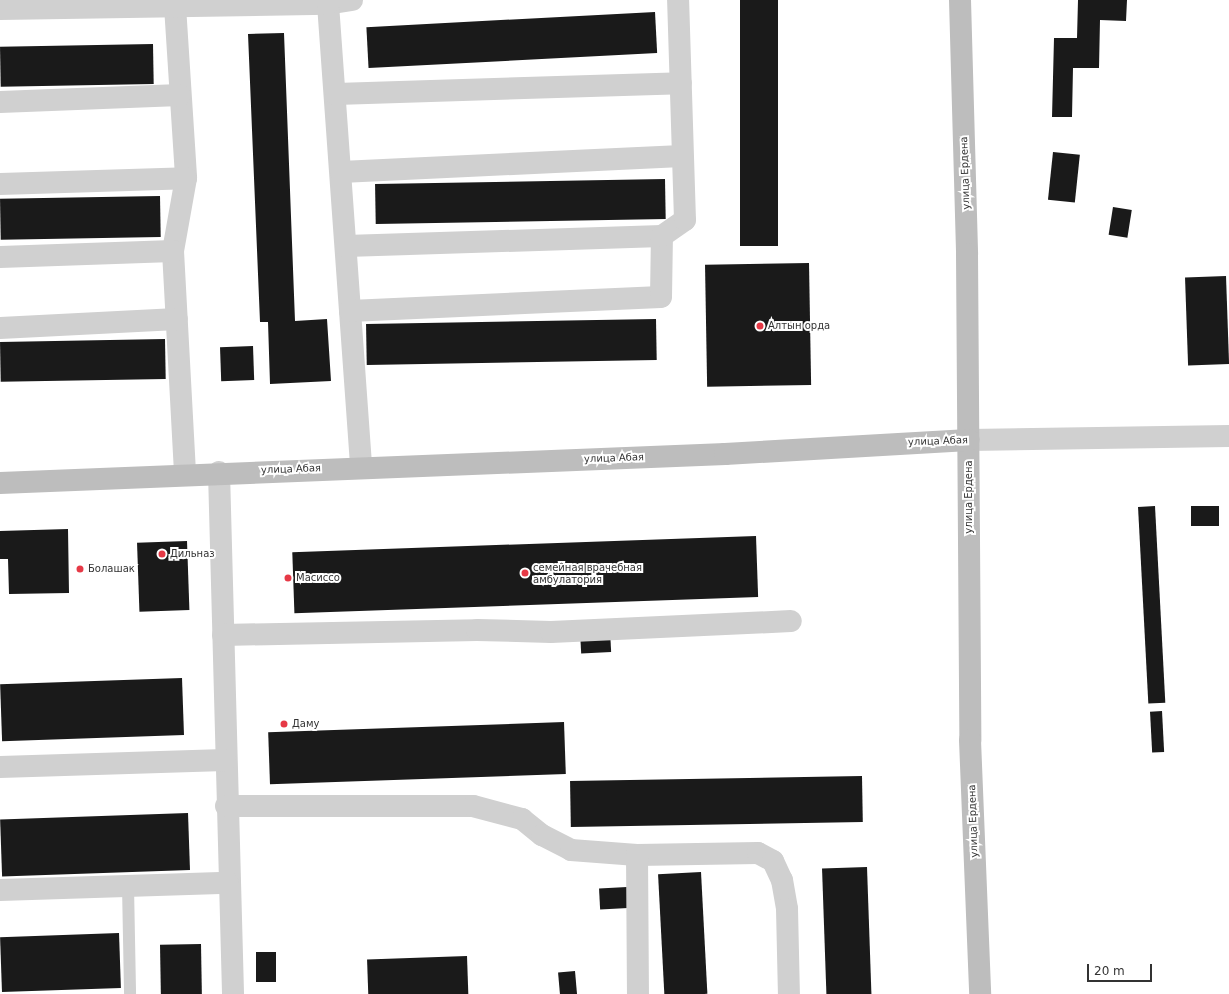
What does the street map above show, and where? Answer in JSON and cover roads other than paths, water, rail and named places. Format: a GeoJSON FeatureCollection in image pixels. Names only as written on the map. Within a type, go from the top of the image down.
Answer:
{"type":"FeatureCollection","features":[{"type":"Feature","properties":{"kind":"street"},"geometry":{"type":"LineString","coordinates":[[0,9],[175,6],[352,0]]}},
{"type":"Feature","properties":{"kind":"street"},"geometry":{"type":"LineString","coordinates":[[346,246],[662,236],[685,220],[678,0]]}},
{"type":"Feature","properties":{"kind":"street","name":"улица Ердена"},"geometry":{"type":"LineString","coordinates":[[960,0],[969,440],[970,740],[980,994]]}},
{"type":"Feature","properties":{"kind":"street"},"geometry":{"type":"LineString","coordinates":[[327,2],[336,94],[361,467]]}},
{"type":"Feature","properties":{"kind":"street"},"geometry":{"type":"LineString","coordinates":[[175,6],[186,178],[173,251],[185,474]]}},
{"type":"Feature","properties":{"kind":"street"},"geometry":{"type":"LineString","coordinates":[[336,94],[681,83]]}},
{"type":"Feature","properties":{"kind":"street"},"geometry":{"type":"LineString","coordinates":[[0,102],[180,96]]}},
{"type":"Feature","properties":{"kind":"street"},"geometry":{"type":"LineString","coordinates":[[341,172],[682,156]]}},
{"type":"Feature","properties":{"kind":"street"},"geometry":{"type":"LineString","coordinates":[[0,184],[186,178]]}},
{"type":"Feature","properties":{"kind":"street"},"geometry":{"type":"LineString","coordinates":[[350,311],[662,297],[662,236]]}},
{"type":"Feature","properties":{"kind":"street"},"geometry":{"type":"LineString","coordinates":[[0,257],[173,251]]}},
{"type":"Feature","properties":{"kind":"street"},"geometry":{"type":"LineString","coordinates":[[0,328],[177,319]]}},
{"type":"Feature","properties":{"kind":"street","name":"улица Абая"},"geometry":{"type":"LineString","coordinates":[[0,483],[219,472],[725,454],[969,440],[1229,436]]}},
{"type":"Feature","properties":{"kind":"street"},"geometry":{"type":"LineString","coordinates":[[219,472],[228,883],[233,994]]}},
{"type":"Feature","properties":{"kind":"street"},"geometry":{"type":"LineString","coordinates":[[223,635],[477,630],[551,632],[792,621]]}},
{"type":"Feature","properties":{"kind":"street"},"geometry":{"type":"LineString","coordinates":[[0,767],[225,760]]}},
{"type":"Feature","properties":{"kind":"street"},"geometry":{"type":"LineString","coordinates":[[226,806],[473,806],[522,819],[571,850],[637,855],[752,853],[773,861],[782,880],[787,909],[789,994]]}},
{"type":"Feature","properties":{"kind":"street"},"geometry":{"type":"LineString","coordinates":[[637,855],[638,994]]}},
{"type":"Feature","properties":{"kind":"street"},"geometry":{"type":"LineString","coordinates":[[0,890],[228,883]]}},
{"type":"Feature","properties":{"kind":"lane"},"geometry":{"type":"LineString","coordinates":[[128,886],[130,994]]}},
{"type":"Feature","properties":{"kind":"place","name":"Алтын орда"},"geometry":{"type":"Point","coordinates":[760,326]}},
{"type":"Feature","properties":{"kind":"place","name":"Дильназ"},"geometry":{"type":"Point","coordinates":[162,554]}},
{"type":"Feature","properties":{"kind":"place","name":"Болашак"},"geometry":{"type":"Point","coordinates":[80,569]}},
{"type":"Feature","properties":{"kind":"place","name":"семейная врачебная амбулатория"},"geometry":{"type":"Point","coordinates":[525,573]}},
{"type":"Feature","properties":{"kind":"place","name":"Масиссо"},"geometry":{"type":"Point","coordinates":[288,578]}},
{"type":"Feature","properties":{"kind":"place","name":"Даму"},"geometry":{"type":"Point","coordinates":[284,724]}}]}
